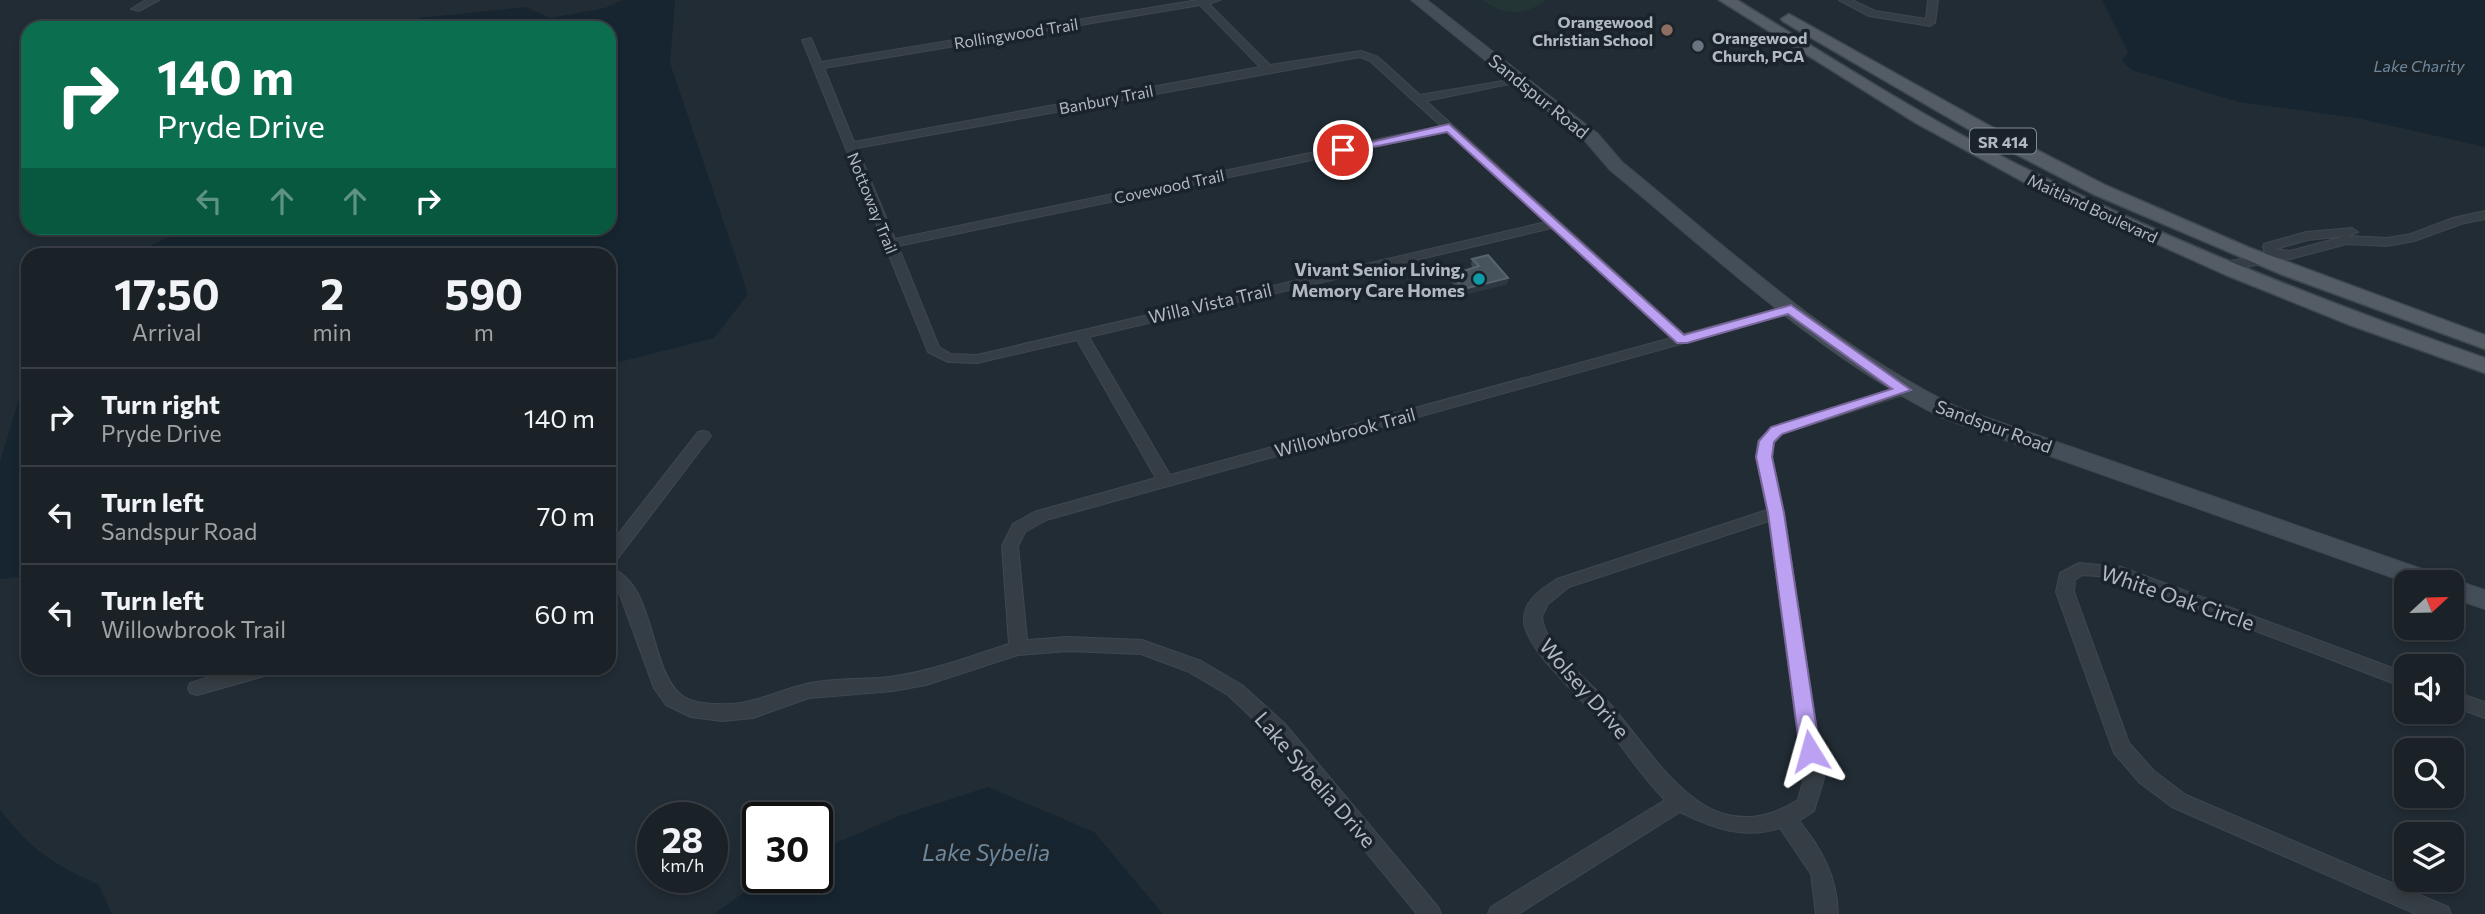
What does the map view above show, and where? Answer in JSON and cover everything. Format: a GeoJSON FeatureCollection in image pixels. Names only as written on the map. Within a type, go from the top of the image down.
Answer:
{"type":"FeatureCollection","features":[{"type":"Feature","properties":{"kind":"main road","name":"Maitland Boulevard"},"geometry":{"type":"LineString","coordinates":[[1726,0],[1988,156],[2087,206],[2223,267],[2262,265],[2485,342]]}},
{"type":"Feature","properties":{"kind":"main road","name":"Maitland Boulevard"},"geometry":{"type":"LineString","coordinates":[[1756,0],[2019,149],[2137,207],[2485,366]]}},
{"type":"Feature","properties":{"kind":"street"},"geometry":{"type":"LineString","coordinates":[[136,9],[154,0]]}},
{"type":"Feature","properties":{"kind":"street","name":"Rollingwood Trail"},"geometry":{"type":"LineString","coordinates":[[818,66],[1215,0]]}},
{"type":"Feature","properties":{"kind":"street"},"geometry":{"type":"LineString","coordinates":[[1844,0],[1856,3],[1872,14],[1930,23],[1933,0]]}},
{"type":"Feature","properties":{"kind":"street"},"geometry":{"type":"LineString","coordinates":[[1202,2],[1268,69]]}},
{"type":"Feature","properties":{"kind":"street","name":"Sandspur Road"},"geometry":{"type":"LineString","coordinates":[[1413,3],[1512,81],[1592,138],[1616,166],[1791,309],[1903,390],[1951,413],[2399,570]]}},
{"type":"Feature","properties":{"kind":"street","name":"Nottoway Trail"},"geometry":{"type":"LineString","coordinates":[[807,40],[933,349],[948,358]]}},
{"type":"Feature","properties":{"kind":"street","name":"Banbury Trail"},"geometry":{"type":"LineString","coordinates":[[851,146],[1361,54],[1374,59],[1419,99]]}},
{"type":"Feature","properties":{"kind":"street"},"geometry":{"type":"LineString","coordinates":[[1419,99],[1512,81]]}},
{"type":"Feature","properties":{"kind":"street"},"geometry":{"type":"LineString","coordinates":[[1419,99],[1682,340]]}},
{"type":"Feature","properties":{"kind":"street","name":"Covewood Trail"},"geometry":{"type":"LineString","coordinates":[[890,244],[1449,128]]}},
{"type":"Feature","properties":{"kind":"street"},"geometry":{"type":"LineString","coordinates":[[2262,265],[2347,240],[2386,242],[2414,237],[2457,221],[2485,215]]}},
{"type":"Feature","properties":{"kind":"street","name":"Willa Vista Trail"},"geometry":{"type":"LineString","coordinates":[[948,358],[978,359],[1554,224]]}},
{"type":"Feature","properties":{"kind":"street","name":"Willowbrook Trail"},"geometry":{"type":"LineString","coordinates":[[1018,649],[1010,546],[1019,528],[1040,516],[1791,309]]}},
{"type":"Feature","properties":{"kind":"street"},"geometry":{"type":"LineString","coordinates":[[1080,333],[1166,481]]}},
{"type":"Feature","properties":{"kind":"street"},"geometry":{"type":"LineString","coordinates":[[1499,914],[1679,802],[1716,820],[1753,827],[1786,820],[1807,805],[1814,778],[1776,513],[1764,457],[1766,441],[1777,430],[1903,390]]}},
{"type":"Feature","properties":{"kind":"street"},"geometry":{"type":"LineString","coordinates":[[616,549],[703,436]]}},
{"type":"Feature","properties":{"kind":"street","name":"Wolsey Drive"},"geometry":{"type":"LineString","coordinates":[[1679,802],[1616,723],[1543,644],[1532,622],[1535,610],[1543,596],[1563,583],[1776,513]]}},
{"type":"Feature","properties":{"kind":"street","name":"White Oak Circle"},"geometry":{"type":"LineString","coordinates":[[2394,676],[2115,571],[2079,569],[2066,577],[2065,592],[2121,747],[2134,767],[2179,801],[2440,914]]}},
{"type":"Feature","properties":{"kind":"street","name":"Lake Sybelia Drive"},"geometry":{"type":"LineString","coordinates":[[616,577],[628,593],[661,683],[673,700],[691,709],[722,713],[753,710],[808,691],[874,686],[926,678],[1018,649],[1068,644],[1142,647],[1194,666],[1235,690],[1278,730],[1430,914]]}},
{"type":"Feature","properties":{"kind":"street"},"geometry":{"type":"LineString","coordinates":[[2464,592],[2485,600]]}},
{"type":"Feature","properties":{"kind":"street"},"geometry":{"type":"LineString","coordinates":[[197,688],[243,675]]}},
{"type":"Feature","properties":{"kind":"street"},"geometry":{"type":"LineString","coordinates":[[2464,702],[2485,710]]}},
{"type":"Feature","properties":{"kind":"street"},"geometry":{"type":"LineString","coordinates":[[1786,820],[1816,859],[1828,890],[1827,914]]}},
{"type":"Feature","properties":{"kind":"shaded area"},"geometry":{"type":"Polygon","coordinates":[[[1483,0],[1547,0],[1531,9],[1515,12],[1499,9],[1483,0]]]}},
{"type":"Feature","properties":{"kind":"water"},"geometry":{"type":"Polygon","coordinates":[[[622,0],[675,0],[670,63],[748,294],[714,338],[616,363],[616,248],[146,248],[172,235],[616,235],[616,21],[416,21],[420,18],[526,7],[550,18],[605,8],[622,0]]]}},
{"type":"Feature","properties":{"kind":"water","name":"Lake Charity"},"geometry":{"type":"Polygon","coordinates":[[[2102,0],[2485,0],[2485,147],[2357,118],[2239,102],[2132,70],[2122,61],[2128,52],[2102,0]]]}},
{"type":"Feature","properties":{"kind":"water"},"geometry":{"type":"Polygon","coordinates":[[[21,392],[21,577],[0,579],[0,462],[21,392]]]}},
{"type":"Feature","properties":{"kind":"water","name":"Lake Sybelia"},"geometry":{"type":"Polygon","coordinates":[[[988,787],[1094,832],[1163,914],[714,914],[743,893],[833,893],[833,844],[899,816],[988,787]]]}},
{"type":"Feature","properties":{"kind":"water"},"geometry":{"type":"Polygon","coordinates":[[[0,810],[23,837],[44,855],[99,885],[112,914],[0,914],[0,810]]]}},
{"type":"Feature","properties":{"kind":"building","name":"Vivant Senior Living, Memory Care Homes"},"geometry":{"type":"Polygon","coordinates":[[[1488,255],[1508,278],[1464,289],[1451,275],[1479,266],[1472,259],[1488,255]]]}},
{"type":"Feature","properties":{"kind":"place","name":"Orangewood Christian School"},"geometry":{"type":"Point","coordinates":[1667,30]}},
{"type":"Feature","properties":{"kind":"place","name":"Orangewood Church, PCA"},"geometry":{"type":"Point","coordinates":[1698,46]}},
{"type":"Feature","properties":{"kind":"place","name":"Vivant Senior Living, Memory Care Homes"},"geometry":{"type":"Point","coordinates":[1479,279]}},
{"type":"Feature","properties":{"kind":"route"},"geometry":{"type":"LineString","coordinates":[[1343,150],[1449,128],[1682,340],[1791,309],[1903,390],[1777,430],[1766,441],[1764,457],[1776,513],[1810,751]]}}]}
